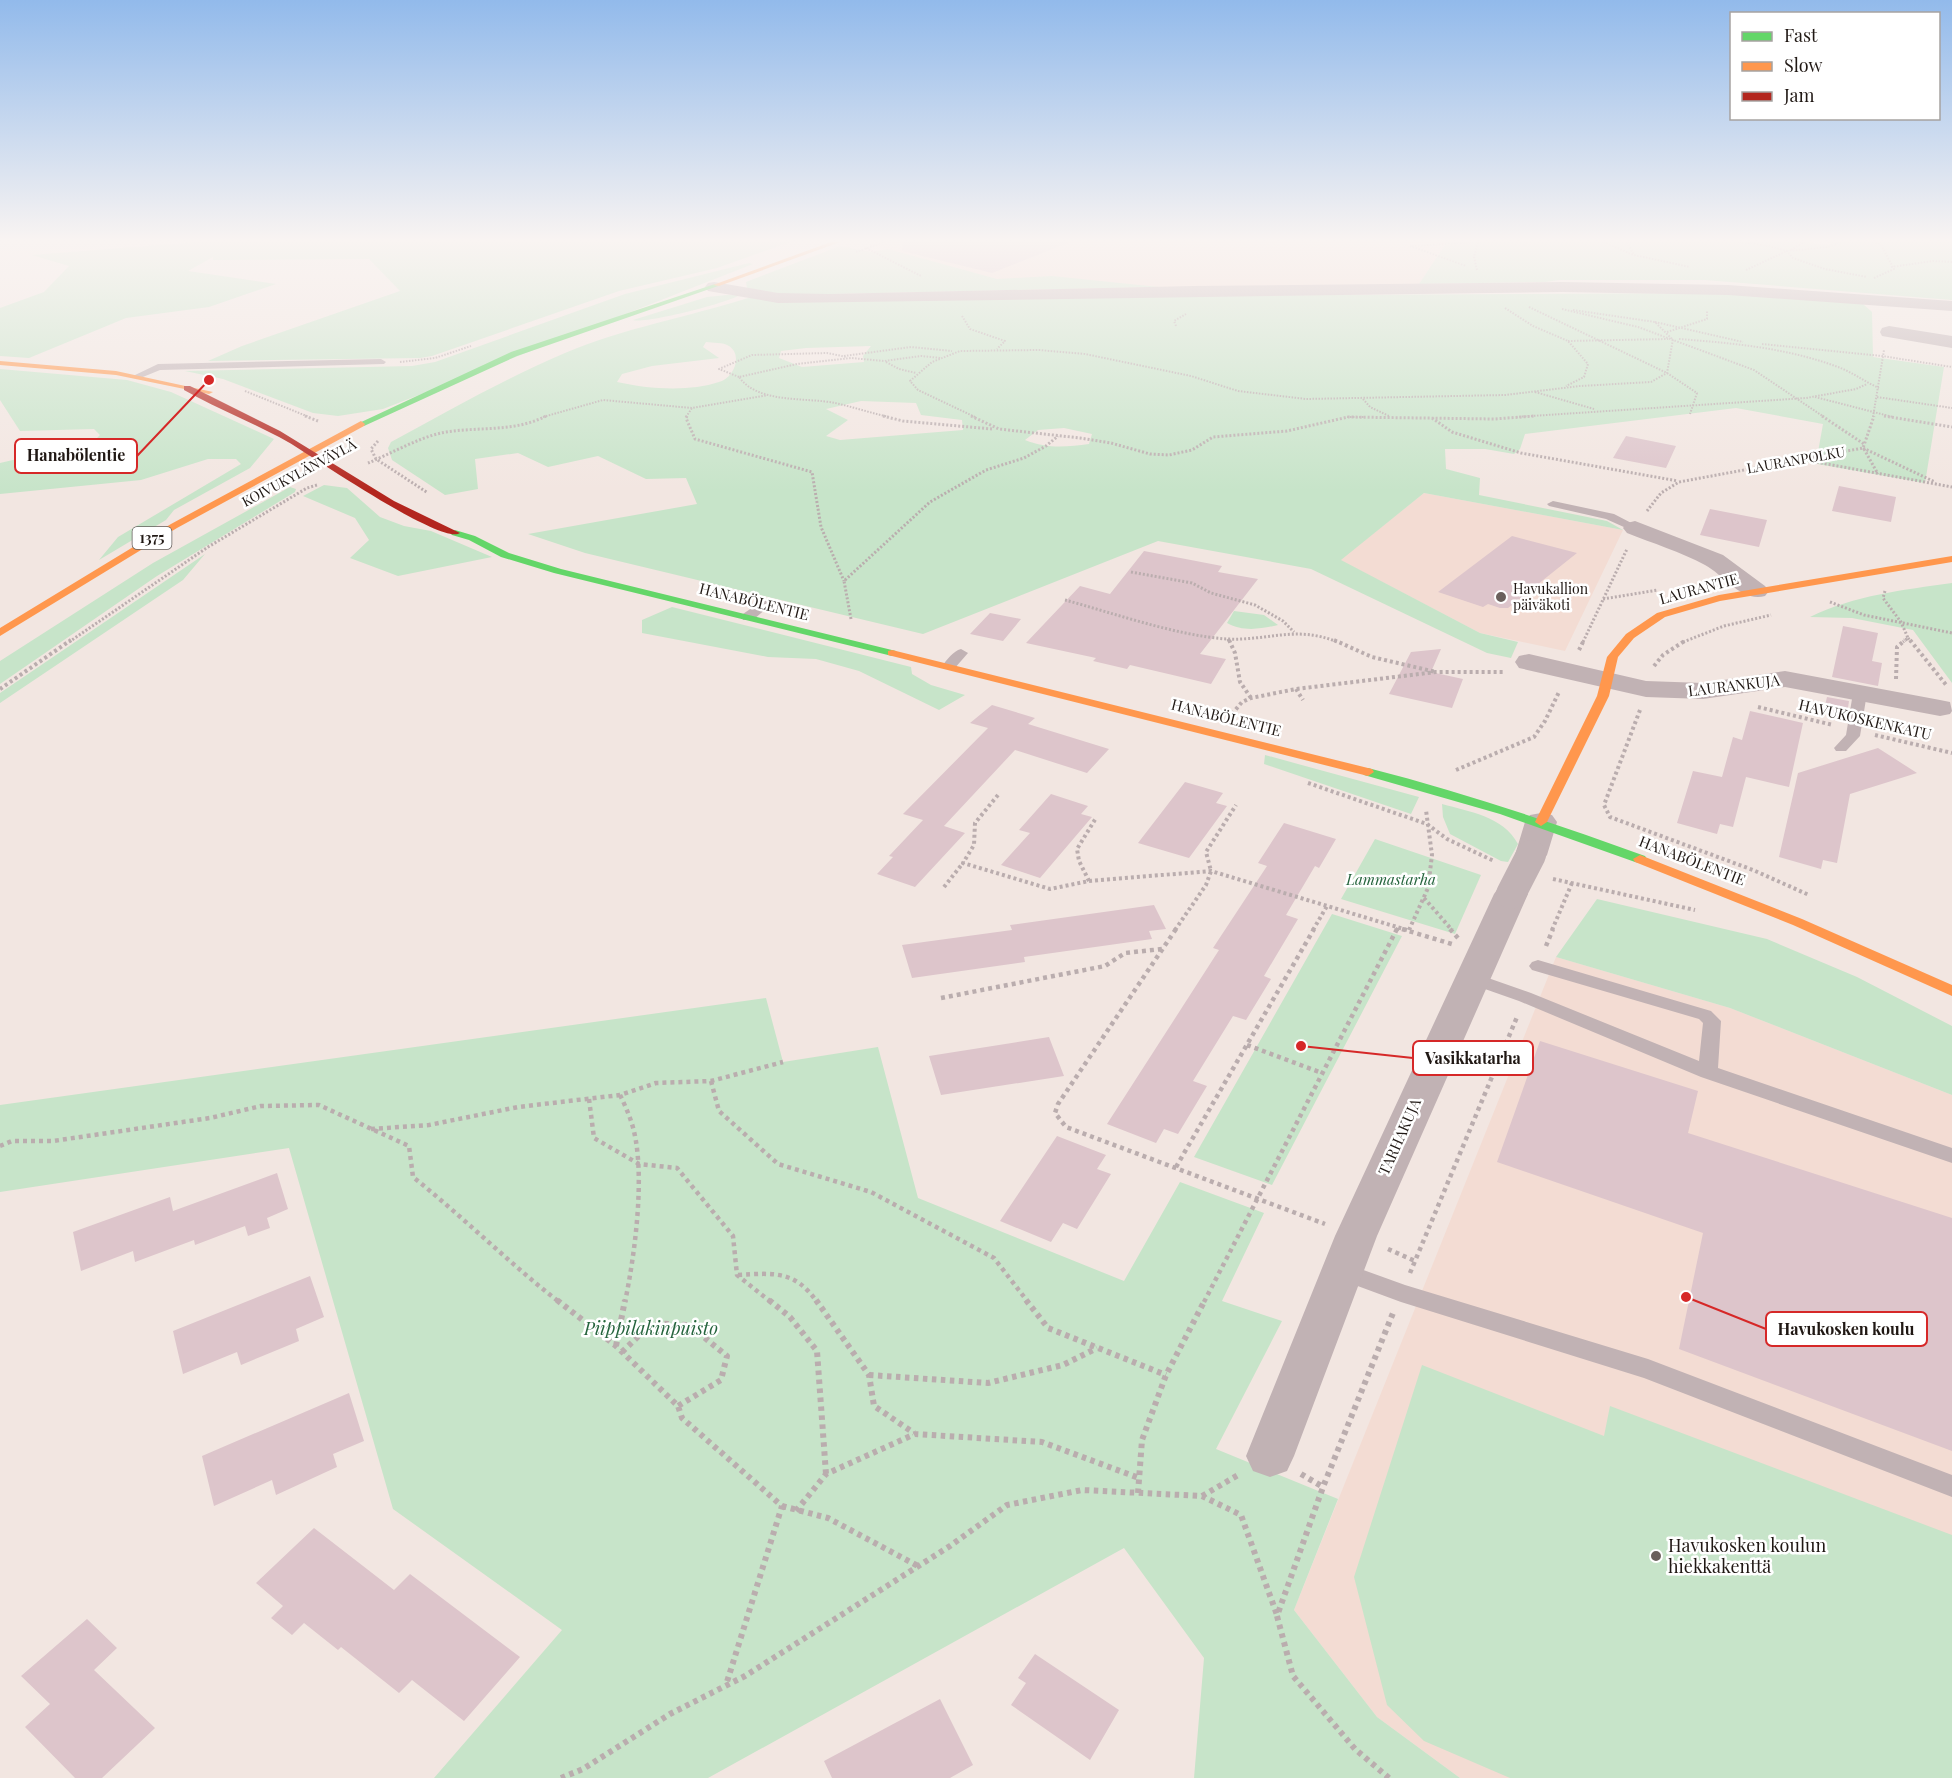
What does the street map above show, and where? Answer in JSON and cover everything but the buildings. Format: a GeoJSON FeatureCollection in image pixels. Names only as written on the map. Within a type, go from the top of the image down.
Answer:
{"type":"FeatureCollection","features":[{"type":"Feature","properties":{"kind":"main road","name":"KOIVUKYLÄNVÄYLÄ"},"geometry":{"type":"LineString","coordinates":[[4,638],[98,570],[180,522],[328,442],[477,369],[529,347],[600,325]]}},
{"type":"Feature","properties":{"kind":"main road","name":"KOIVUKYLÄNVÄYLÄ"},"geometry":{"type":"LineString","coordinates":[[199,528],[341,450],[500,371],[603,325]]}},
{"type":"Feature","properties":{"kind":"main road"},"geometry":{"type":"LineString","coordinates":[[0,363],[138,376],[233,396],[243,401]]}},
{"type":"Feature","properties":{"kind":"main road","name":"HANABÖLENTIE"},"geometry":{"type":"LineString","coordinates":[[187,388],[212,403],[291,440],[436,527],[472,538],[505,555],[558,571],[949,666],[1364,771],[1541,822],[1733,894],[1865,950],[1952,991]]}},
{"type":"Feature","properties":{"kind":"main road"},"geometry":{"type":"LineString","coordinates":[[310,431],[341,450]]}},
{"type":"Feature","properties":{"kind":"main road","name":"HANABÖLENTIE"},"geometry":{"type":"LineString","coordinates":[[444,515],[472,538]]}},
{"type":"Feature","properties":{"kind":"main road","name":"KOIVUKYLÄNVÄYLÄ"},"geometry":{"type":"LineString","coordinates":[[4,638],[170,545]]}},
{"type":"Feature","properties":{"kind":"main road","name":"LAURANTIE"},"geometry":{"type":"LineString","coordinates":[[1541,822],[1609,681],[1613,657],[1630,636],[1661,615],[1719,598],[1952,559]]}},
{"type":"Feature","properties":{"kind":"street"},"geometry":{"type":"LineString","coordinates":[[1889,332],[1952,342]]}},
{"type":"Feature","properties":{"kind":"street"},"geometry":{"type":"LineString","coordinates":[[1635,528],[1714,560],[1756,591]]}},
{"type":"Feature","properties":{"kind":"street","name":"LAURANKUJA"},"geometry":{"type":"LineString","coordinates":[[1518,667],[1569,672],[1646,689],[1703,691],[1785,679],[1895,700],[1948,704]]}},
{"type":"Feature","properties":{"kind":"street","name":"TARHAKUJA"},"geometry":{"type":"LineString","coordinates":[[1270,1456],[1350,1254],[1474,960],[1504,878],[1531,855],[1541,822]]}},
{"type":"Feature","properties":{"kind":"lane"},"geometry":{"type":"LineString","coordinates":[[138,376],[158,367],[381,362]]}},
{"type":"Feature","properties":{"kind":"lane"},"geometry":{"type":"LineString","coordinates":[[1553,504],[1610,516],[1635,528]]}},
{"type":"Feature","properties":{"kind":"lane"},"geometry":{"type":"LineString","coordinates":[[748,617],[763,604]]}},
{"type":"Feature","properties":{"kind":"lane"},"geometry":{"type":"LineString","coordinates":[[949,666],[961,653]]}},
{"type":"Feature","properties":{"kind":"lane"},"geometry":{"type":"LineString","coordinates":[[1841,748],[1853,736],[1860,693]]}},
{"type":"Feature","properties":{"kind":"lane"},"geometry":{"type":"LineString","coordinates":[[1474,960],[1525,997],[1708,1072],[1952,1156]]}},
{"type":"Feature","properties":{"kind":"lane"},"geometry":{"type":"LineString","coordinates":[[1538,966],[1705,1015],[1712,1021],[1713,1028],[1708,1072]]}},
{"type":"Feature","properties":{"kind":"lane"},"geometry":{"type":"LineString","coordinates":[[1350,1254],[1401,1293],[1648,1370],[1952,1486]]}},
{"type":"Feature","properties":{"kind":"path"},"geometry":{"type":"LineString","coordinates":[[967,325],[970,329],[1005,341],[997,350]]}},
{"type":"Feature","properties":{"kind":"path"},"geometry":{"type":"LineString","coordinates":[[1531,325],[1568,341],[1672,339],[1882,356],[1952,367]]}},
{"type":"Feature","properties":{"kind":"path"},"geometry":{"type":"LineString","coordinates":[[1563,325],[1667,373],[1697,393],[1690,414]]}},
{"type":"Feature","properties":{"kind":"path"},"geometry":{"type":"LineString","coordinates":[[1629,325],[1754,370],[1864,446],[1940,485]]}},
{"type":"Feature","properties":{"kind":"path"},"geometry":{"type":"LineString","coordinates":[[1667,325],[1794,353],[1840,368],[1858,376],[1867,384],[1879,388]]}},
{"type":"Feature","properties":{"kind":"path"},"geometry":{"type":"LineString","coordinates":[[1666,332],[1689,325]]}},
{"type":"Feature","properties":{"kind":"path","name":"LAURANPOLKU"},"geometry":{"type":"LineString","coordinates":[[1569,672],[1603,599],[1616,579],[1635,528],[1660,493],[1679,482],[1802,460],[1864,446],[1878,396],[1882,356],[1889,332]]}},
{"type":"Feature","properties":{"kind":"path"},"geometry":{"type":"LineString","coordinates":[[1667,373],[1672,339]]}},
{"type":"Feature","properties":{"kind":"path"},"geometry":{"type":"LineString","coordinates":[[1562,388],[1584,376],[1588,364],[1568,341]]}},
{"type":"Feature","properties":{"kind":"path"},"geometry":{"type":"LineString","coordinates":[[844,356],[897,346],[934,347],[956,352],[1039,350],[1109,357],[1191,376],[1238,391],[1306,399],[1441,397],[1531,391],[1650,382],[1667,373]]}},
{"type":"Feature","properties":{"kind":"path"},"geometry":{"type":"LineString","coordinates":[[956,352],[918,370],[910,381],[918,390],[999,429]]}},
{"type":"Feature","properties":{"kind":"path"},"geometry":{"type":"LineString","coordinates":[[768,395],[744,384],[739,377],[719,369],[752,355],[827,353],[884,361],[921,356],[941,358]]}},
{"type":"Feature","properties":{"kind":"path"},"geometry":{"type":"LineString","coordinates":[[739,377],[797,364],[851,358]]}},
{"type":"Feature","properties":{"kind":"path"},"geometry":{"type":"LineString","coordinates":[[884,361],[899,369],[916,373]]}},
{"type":"Feature","properties":{"kind":"path"},"geometry":{"type":"LineString","coordinates":[[382,436],[371,449],[376,459],[440,433],[536,422],[549,414],[603,400],[692,408],[768,395],[834,403],[903,421],[1058,436],[1111,443],[1150,454],[1169,455],[1192,450],[1213,437],[1287,431],[1348,417],[1494,419],[1597,410],[1797,398],[1856,389],[1867,384]]}},
{"type":"Feature","properties":{"kind":"path"},"geometry":{"type":"LineString","coordinates":[[1531,391],[1597,410]]}},
{"type":"Feature","properties":{"kind":"path"},"geometry":{"type":"LineString","coordinates":[[1815,396],[1874,414],[1952,427]]}},
{"type":"Feature","properties":{"kind":"path"},"geometry":{"type":"LineString","coordinates":[[1878,396],[1952,408]]}},
{"type":"Feature","properties":{"kind":"path"},"geometry":{"type":"LineString","coordinates":[[1363,398],[1370,406],[1392,417]]}},
{"type":"Feature","properties":{"kind":"path"},"geometry":{"type":"LineString","coordinates":[[692,408],[686,418],[695,439],[812,472],[820,527],[844,581],[852,626]]}},
{"type":"Feature","properties":{"kind":"path"},"geometry":{"type":"LineString","coordinates":[[1432,418],[1452,432],[1521,453],[1679,482]]}},
{"type":"Feature","properties":{"kind":"path"},"geometry":{"type":"LineString","coordinates":[[844,581],[930,502],[987,470],[1024,458],[1046,446],[1058,436]]}},
{"type":"Feature","properties":{"kind":"path"},"geometry":{"type":"LineString","coordinates":[[1864,446],[1878,474]]}},
{"type":"Feature","properties":{"kind":"path"},"geometry":{"type":"LineString","coordinates":[[1802,460],[1952,488]]}},
{"type":"Feature","properties":{"kind":"path"},"geometry":{"type":"LineString","coordinates":[[0,689],[207,547],[307,488],[327,482]]}},
{"type":"Feature","properties":{"kind":"path"},"geometry":{"type":"LineString","coordinates":[[1131,572],[1192,584],[1211,593],[1255,605],[1283,621],[1294,632]]}},
{"type":"Feature","properties":{"kind":"path"},"geometry":{"type":"LineString","coordinates":[[1877,589],[1887,587],[1883,598],[1902,622],[1908,638],[1948,704]]}},
{"type":"Feature","properties":{"kind":"path"},"geometry":{"type":"LineString","coordinates":[[1069,597],[1065,600],[1098,606],[1163,627],[1228,639],[1294,632],[1326,637],[1372,657],[1436,672]]}},
{"type":"Feature","properties":{"kind":"path"},"geometry":{"type":"LineString","coordinates":[[1837,598],[1827,600],[1843,609],[1952,633]]}},
{"type":"Feature","properties":{"kind":"path"},"geometry":{"type":"LineString","coordinates":[[1131,618],[1133,613]]}},
{"type":"Feature","properties":{"kind":"path"},"geometry":{"type":"LineString","coordinates":[[1774,614],[1721,627],[1682,642],[1658,659],[1651,671],[1604,805],[1610,817],[1752,870],[1817,899]]}},
{"type":"Feature","properties":{"kind":"path"},"geometry":{"type":"LineString","coordinates":[[1163,627],[1166,622]]}},
{"type":"Feature","properties":{"kind":"path"},"geometry":{"type":"LineString","coordinates":[[1895,700],[1897,647],[1908,638]]}},
{"type":"Feature","properties":{"kind":"path"},"geometry":{"type":"LineString","coordinates":[[1228,639],[1235,653],[1240,682],[1251,698]]}},
{"type":"Feature","properties":{"kind":"path"},"geometry":{"type":"LineString","coordinates":[[1231,716],[1242,702],[1251,698],[1296,689],[1436,672],[1518,667]]}},
{"type":"Feature","properties":{"kind":"path"},"geometry":{"type":"LineString","coordinates":[[1296,689],[1303,700]]}},
{"type":"Feature","properties":{"kind":"path","name":"HAVUKOSKENKATU"},"geometry":{"type":"LineString","coordinates":[[1753,706],[1952,753]]}},
{"type":"Feature","properties":{"kind":"path"},"geometry":{"type":"LineString","coordinates":[[944,887],[974,845],[975,823],[998,795]]}},
{"type":"Feature","properties":{"kind":"path"},"geometry":{"type":"LineString","coordinates":[[1236,805],[1206,852],[1211,872],[1206,885],[1058,1104],[1055,1113],[1066,1127],[1257,1198],[1350,1254],[1415,1261]]}},
{"type":"Feature","properties":{"kind":"path"},"geometry":{"type":"LineString","coordinates":[[1089,881],[1075,857],[1077,846],[1096,818]]}},
{"type":"Feature","properties":{"kind":"path"},"geometry":{"type":"LineString","coordinates":[[1409,931],[1428,888],[1432,855],[1427,824],[1468,850],[1504,878]]}},
{"type":"Feature","properties":{"kind":"path"},"geometry":{"type":"LineString","coordinates":[[963,863],[1050,889],[1089,881],[1211,872],[1409,931],[1474,960]]}},
{"type":"Feature","properties":{"kind":"path"},"geometry":{"type":"LineString","coordinates":[[1551,879],[1701,911]]}},
{"type":"Feature","properties":{"kind":"path"},"geometry":{"type":"LineString","coordinates":[[1538,966],[1572,883]]}},
{"type":"Feature","properties":{"kind":"path"},"geometry":{"type":"LineString","coordinates":[[1424,897],[1474,960]]}},
{"type":"Feature","properties":{"kind":"path"},"geometry":{"type":"LineString","coordinates":[[1176,1167],[1327,906]]}},
{"type":"Feature","properties":{"kind":"path"},"geometry":{"type":"LineString","coordinates":[[1138,1493],[1142,1440],[1166,1375],[1398,928]]}},
{"type":"Feature","properties":{"kind":"path"},"geometry":{"type":"LineString","coordinates":[[941,998],[1105,966],[1125,953],[1163,949]]}},
{"type":"Feature","properties":{"kind":"path"},"geometry":{"type":"LineString","coordinates":[[1277,1616],[1323,1487],[1401,1293],[1525,997]]}},
{"type":"Feature","properties":{"kind":"path"},"geometry":{"type":"LineString","coordinates":[[1247,1045],[1323,1073]]}},
{"type":"Feature","properties":{"kind":"path"},"geometry":{"type":"LineString","coordinates":[[370,1129],[429,1125],[518,1107],[620,1095],[656,1083],[711,1081],[783,1062]]}},
{"type":"Feature","properties":{"kind":"path"},"geometry":{"type":"LineString","coordinates":[[711,1081],[719,1111],[778,1164],[871,1192],[994,1258],[1048,1328],[1166,1375]]}},
{"type":"Feature","properties":{"kind":"path"},"geometry":{"type":"LineString","coordinates":[[616,1346],[634,1258],[639,1164],[632,1122],[620,1095]]}},
{"type":"Feature","properties":{"kind":"path"},"geometry":{"type":"LineString","coordinates":[[589,1099],[594,1138],[639,1164],[677,1168],[733,1236],[737,1275],[790,1317],[817,1351],[826,1474]]}},
{"type":"Feature","properties":{"kind":"path"},"geometry":{"type":"LineString","coordinates":[[0,1146],[12,1141],[53,1141],[210,1118],[261,1106],[319,1105],[409,1146],[413,1177],[446,1203],[516,1268],[616,1346],[678,1406],[682,1418],[782,1506],[828,1518],[918,1566]]}},
{"type":"Feature","properties":{"kind":"path"},"geometry":{"type":"LineString","coordinates":[[737,1275],[777,1273],[807,1287],[869,1376],[874,1406],[915,1434]]}},
{"type":"Feature","properties":{"kind":"path"},"geometry":{"type":"LineString","coordinates":[[622,1352],[652,1323],[689,1325],[727,1356],[721,1380],[678,1406]]}},
{"type":"Feature","properties":{"kind":"path"},"geometry":{"type":"LineString","coordinates":[[869,1376],[988,1383],[1063,1365],[1097,1348]]}},
{"type":"Feature","properties":{"kind":"path"},"geometry":{"type":"LineString","coordinates":[[796,1511],[826,1474],[915,1434],[1042,1442],[1139,1478]]}},
{"type":"Feature","properties":{"kind":"path"},"geometry":{"type":"LineString","coordinates":[[561,1778],[583,1769],[670,1714],[745,1676],[918,1566],[1007,1505],[1082,1490],[1202,1496],[1241,1515],[1277,1616],[1293,1676],[1356,1749],[1389,1778]]}},
{"type":"Feature","properties":{"kind":"path"},"geometry":{"type":"LineString","coordinates":[[726,1685],[782,1506]]}},
{"type":"Feature","properties":{"kind":"shaded area","name":"Havukallion päiväkoti"},"geometry":{"type":"Polygon","coordinates":[[[1424,493],[1623,530],[1565,651],[1480,633],[1340,560],[1424,493]]]}},
{"type":"Feature","properties":{"kind":"shaded area"},"geometry":{"type":"Polygon","coordinates":[[[1556,957],[1730,1008],[1952,1095],[1952,1778],[1460,1778],[1377,1717],[1294,1610],[1556,957]]]}},
{"type":"Feature","properties":{"kind":"green space"},"geometry":{"type":"Polygon","coordinates":[[[0,325],[109,325],[29,358],[0,356],[0,325]]]}},
{"type":"Feature","properties":{"kind":"green space"},"geometry":{"type":"Polygon","coordinates":[[[302,325],[521,325],[432,356],[420,358],[208,361],[242,346],[302,325]]]}},
{"type":"Feature","properties":{"kind":"green space"},"geometry":{"type":"Polygon","coordinates":[[[538,325],[597,325],[383,409],[338,416],[313,413],[223,379],[185,371],[412,366],[435,362],[538,325]]]}},
{"type":"Feature","properties":{"kind":"green space"},"geometry":{"type":"Polygon","coordinates":[[[651,325],[1872,325],[1873,357],[1944,367],[1925,483],[1806,462],[1796,456],[1818,452],[1823,424],[1736,408],[1525,434],[1520,449],[1514,454],[1485,449],[1445,449],[1446,469],[1480,478],[1479,495],[1607,521],[1623,530],[1424,493],[1341,560],[1480,633],[1518,642],[1511,658],[1487,653],[1311,569],[1158,541],[923,634],[585,553],[528,534],[697,504],[686,478],[646,479],[598,456],[548,467],[518,453],[475,459],[478,489],[445,495],[392,460],[388,448],[391,442],[477,395],[565,353],[651,325]],[[706,342],[703,347],[719,358],[652,366],[622,374],[617,382],[655,388],[682,388],[724,380],[735,366],[733,350],[727,345],[706,342]],[[871,346],[781,351],[779,358],[802,367],[864,362],[863,356],[871,346]],[[861,401],[826,409],[848,420],[826,436],[840,440],[963,430],[962,420],[921,415],[916,403],[861,401]],[[1064,428],[1038,430],[1025,440],[1049,446],[1089,444],[1092,434],[1064,428]]]}},
{"type":"Feature","properties":{"kind":"green space"},"geometry":{"type":"Polygon","coordinates":[[[0,369],[127,380],[171,392],[274,439],[250,468],[174,510],[166,520],[99,560],[118,537],[241,464],[236,459],[208,459],[141,480],[0,494],[0,463],[94,441],[100,435],[94,429],[20,431],[0,400],[0,369]]]}},
{"type":"Feature","properties":{"kind":"green space"},"geometry":{"type":"Polygon","coordinates":[[[324,485],[347,488],[380,517],[404,526],[431,531],[492,557],[398,576],[350,558],[369,540],[355,518],[303,496],[324,485]]]}},
{"type":"Feature","properties":{"kind":"green space"},"geometry":{"type":"Polygon","coordinates":[[[290,487],[296,489],[295,492],[157,576],[0,684],[0,661],[153,563],[290,487]]]}},
{"type":"Feature","properties":{"kind":"green space"},"geometry":{"type":"Polygon","coordinates":[[[205,554],[183,580],[0,703],[0,693],[205,554]]]}},
{"type":"Feature","properties":{"kind":"green space"},"geometry":{"type":"Polygon","coordinates":[[[1952,583],[1952,683],[1913,630],[1852,618],[1810,617],[1862,598],[1952,583]]]}},
{"type":"Feature","properties":{"kind":"green space"},"geometry":{"type":"Polygon","coordinates":[[[672,607],[911,667],[912,674],[931,685],[965,695],[939,710],[859,671],[816,659],[768,657],[642,633],[642,620],[672,607]]]}},
{"type":"Feature","properties":{"kind":"green space"},"geometry":{"type":"Polygon","coordinates":[[[1234,611],[1264,615],[1278,625],[1252,629],[1239,628],[1227,623],[1234,611]]]}},
{"type":"Feature","properties":{"kind":"green space"},"geometry":{"type":"Polygon","coordinates":[[[1265,755],[1419,797],[1411,814],[1264,764],[1265,755]]]}},
{"type":"Feature","properties":{"kind":"green space"},"geometry":{"type":"Polygon","coordinates":[[[1442,804],[1485,816],[1504,827],[1518,844],[1508,862],[1501,861],[1450,834],[1443,817],[1442,804]]]}},
{"type":"Feature","properties":{"kind":"green space","name":"Lammastarha"},"geometry":{"type":"Polygon","coordinates":[[[1375,839],[1481,875],[1455,934],[1341,899],[1375,839]]]}},
{"type":"Feature","properties":{"kind":"green space"},"geometry":{"type":"Polygon","coordinates":[[[1597,899],[1767,939],[1857,977],[1952,1026],[1952,1095],[1730,1008],[1556,957],[1597,899]]]}},
{"type":"Feature","properties":{"kind":"green space"},"geometry":{"type":"Polygon","coordinates":[[[1332,914],[1402,936],[1272,1185],[1194,1157],[1332,914]]]}},
{"type":"Feature","properties":{"kind":"green space","name":"Piippilakinpuisto"},"geometry":{"type":"Polygon","coordinates":[[[766,998],[783,1062],[878,1047],[918,1198],[1124,1281],[1180,1182],[1264,1213],[1222,1301],[1282,1321],[1216,1449],[1338,1499],[1294,1610],[1377,1717],[1460,1778],[1194,1778],[1204,1658],[1124,1548],[708,1778],[434,1778],[562,1630],[393,1509],[289,1148],[0,1192],[0,1105],[766,998]]]}},
{"type":"Feature","properties":{"kind":"green space","name":"Havukosken koulun hiekkakenttä"},"geometry":{"type":"Polygon","coordinates":[[[1422,1365],[1604,1436],[1610,1406],[1952,1535],[1952,1778],[1510,1778],[1424,1741],[1387,1705],[1354,1577],[1422,1365]]]}},
{"type":"Feature","properties":{"kind":"traffic: fast"},"geometry":{"type":"LineString","coordinates":[[361,424],[514,354],[599,325]]}},
{"type":"Feature","properties":{"kind":"traffic: fast"},"geometry":{"type":"LineString","coordinates":[[455,533],[472,538],[505,555],[558,571],[892,653]]}},
{"type":"Feature","properties":{"kind":"traffic: fast"},"geometry":{"type":"LineString","coordinates":[[1368,772],[1505,812],[1640,859]]}},
{"type":"Feature","properties":{"kind":"traffic: slow"},"geometry":{"type":"LineString","coordinates":[[0,363],[116,373],[209,392]]}},
{"type":"Feature","properties":{"kind":"traffic: slow"},"geometry":{"type":"LineString","coordinates":[[0,633],[174,526],[361,424]]}},
{"type":"Feature","properties":{"kind":"traffic: slow"},"geometry":{"type":"LineString","coordinates":[[1541,822],[1603,696],[1613,657],[1630,636],[1661,615],[1719,598],[1952,559]]}},
{"type":"Feature","properties":{"kind":"traffic: slow"},"geometry":{"type":"LineString","coordinates":[[892,653],[1368,772]]}},
{"type":"Feature","properties":{"kind":"traffic: slow"},"geometry":{"type":"LineString","coordinates":[[1640,859],[1798,922],[1952,991]]}},
{"type":"Feature","properties":{"kind":"traffic: jam"},"geometry":{"type":"LineString","coordinates":[[187,388],[290,440],[412,515],[455,533]]}},
{"type":"Feature","properties":{"kind":"place","name":"Hanabölentie"},"geometry":{"type":"Point","coordinates":[209,380]}},
{"type":"Feature","properties":{"kind":"place","name":"Havukallion päiväkoti"},"geometry":{"type":"Point","coordinates":[1501,597]}},
{"type":"Feature","properties":{"kind":"place","name":"Vasikkatarha"},"geometry":{"type":"Point","coordinates":[1301,1046]}},
{"type":"Feature","properties":{"kind":"place","name":"Havukosken koulu"},"geometry":{"type":"Point","coordinates":[1686,1297]}},
{"type":"Feature","properties":{"kind":"place","name":"Havukosken koulun hiekkakenttä"},"geometry":{"type":"Point","coordinates":[1656,1556]}}]}
